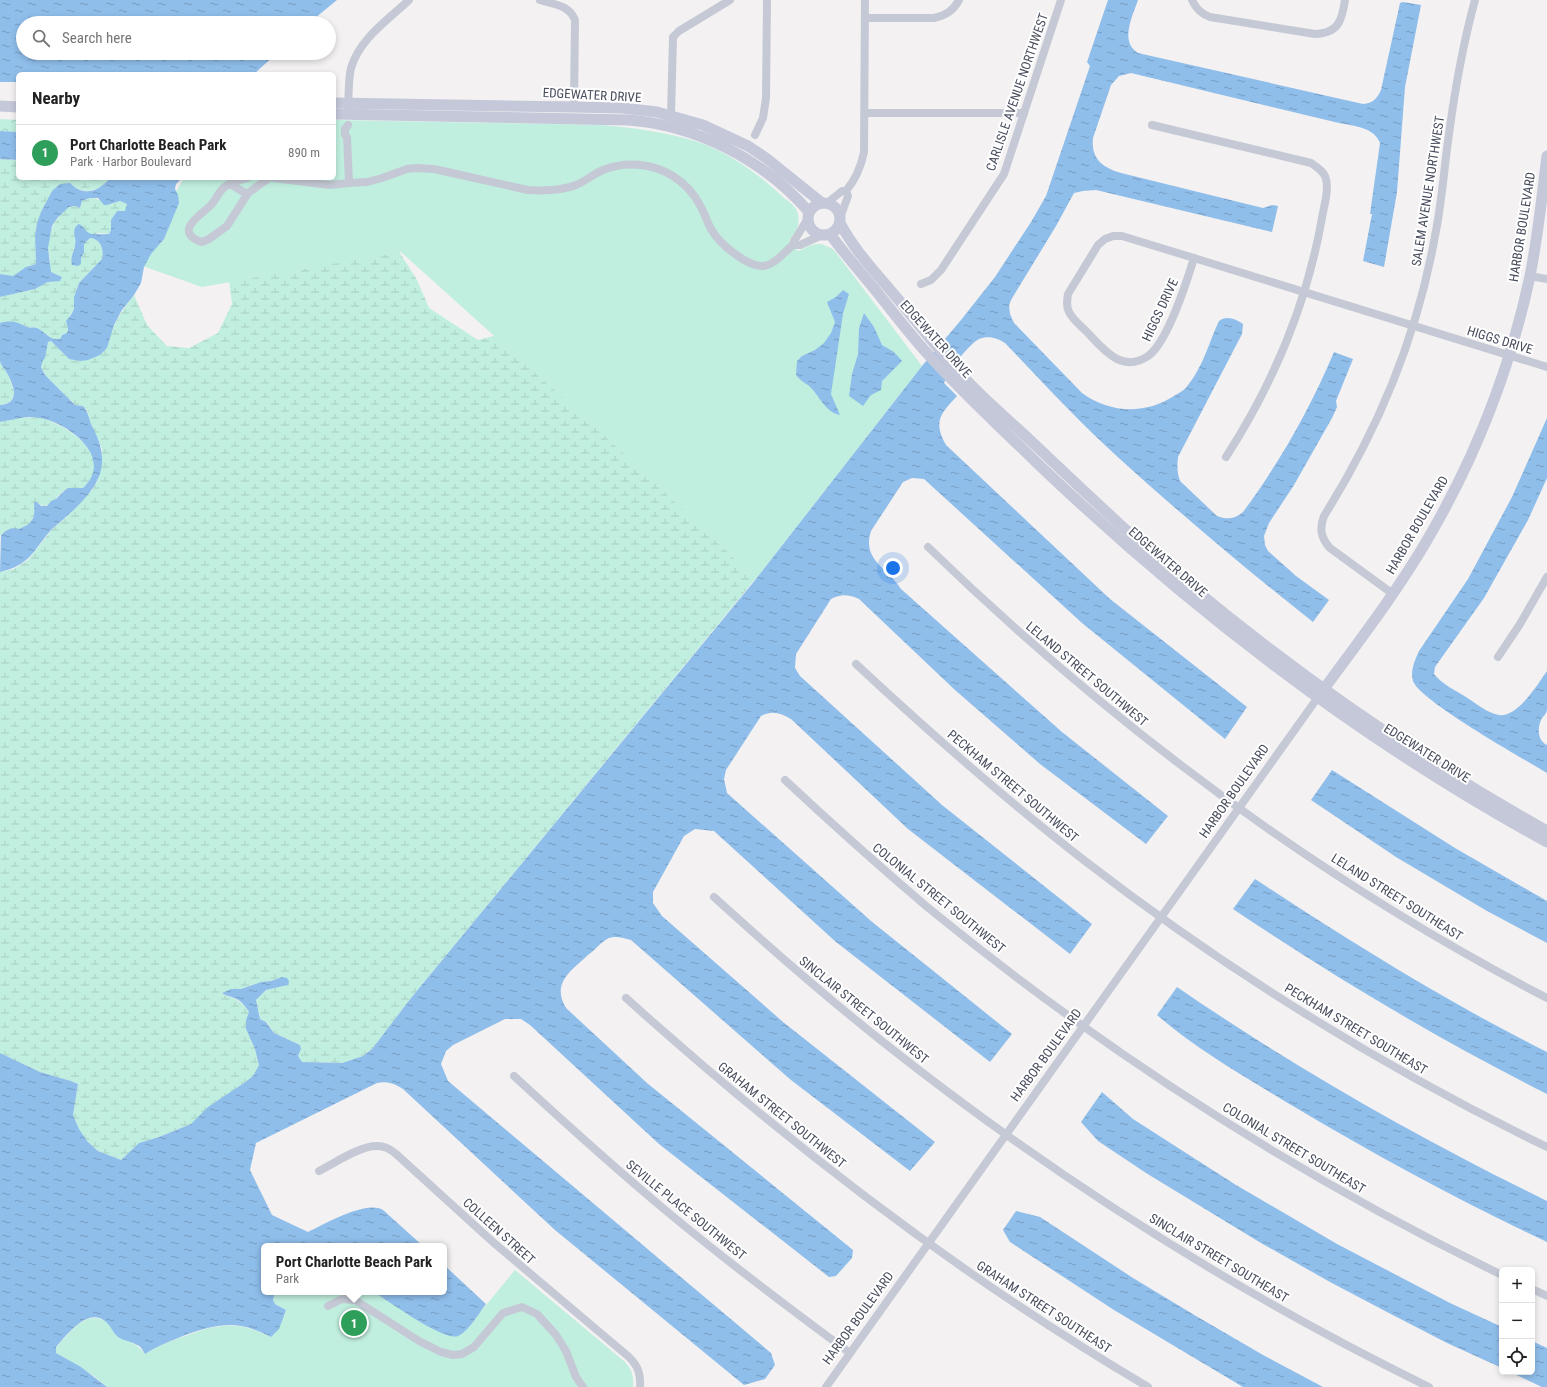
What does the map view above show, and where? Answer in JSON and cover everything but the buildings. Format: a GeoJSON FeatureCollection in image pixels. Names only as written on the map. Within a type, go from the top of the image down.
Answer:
{"type":"FeatureCollection","features":[{"type":"Feature","properties":{"kind":"street"},"geometry":{"type":"LineString","coordinates":[[349,183],[347,137],[345,135],[345,129],[348,125],[350,76],[358,51],[369,37],[409,0]]}},
{"type":"Feature","properties":{"kind":"street"},"geometry":{"type":"LineString","coordinates":[[540,0],[565,8],[572,12],[575,20],[574,107]]}},
{"type":"Feature","properties":{"kind":"street"},"geometry":{"type":"LineString","coordinates":[[671,116],[673,37],[679,31],[730,0]]}},
{"type":"Feature","properties":{"kind":"street"},"geometry":{"type":"LineString","coordinates":[[755,134],[763,118],[766,98],[767,0]]}},
{"type":"Feature","properties":{"kind":"street"},"geometry":{"type":"LineString","coordinates":[[290,180],[329,185],[366,182],[407,169],[417,168],[434,169],[528,190],[544,191],[560,189],[577,184],[602,170],[626,164],[644,165],[672,175],[683,184],[700,206],[711,230],[723,244],[750,263],[757,266],[764,266],[777,260],[793,245],[814,206],[824,203],[842,191],[846,191],[856,176],[862,160],[865,143],[865,0]]}},
{"type":"Feature","properties":{"kind":"street"},"geometry":{"type":"LineString","coordinates":[[865,18],[934,18],[950,12],[959,0]]}},
{"type":"Feature","properties":{"kind":"street","name":"CARLISLE AVENUE NORTHWEST"},"geometry":{"type":"LineString","coordinates":[[921,284],[931,280],[941,270],[999,182],[1007,166],[1061,0]]}},
{"type":"Feature","properties":{"kind":"street"},"geometry":{"type":"LineString","coordinates":[[1192,0],[1196,8],[1202,14],[1210,17],[1315,34],[1332,30],[1338,24],[1342,16],[1345,0]]}},
{"type":"Feature","properties":{"kind":"street","name":"SALEM AVENUE NORTHWEST"},"geometry":{"type":"LineString","coordinates":[[1393,594],[1330,548],[1324,541],[1321,533],[1321,524],[1324,516],[1358,459],[1376,424],[1392,387],[1414,326],[1435,236],[1455,92],[1474,0]]}},
{"type":"Feature","properties":{"kind":"street"},"geometry":{"type":"LineString","coordinates":[[0,101],[16,101]]}},
{"type":"Feature","properties":{"kind":"street","name":"EDGEWATER DRIVE"},"geometry":{"type":"LineString","coordinates":[[336,104],[348,108],[628,120],[656,124],[709,139],[753,163],[798,199],[808,216]]}},
{"type":"Feature","properties":{"kind":"street"},"geometry":{"type":"LineString","coordinates":[[0,106],[16,107]]}},
{"type":"Feature","properties":{"kind":"street","name":"EDGEWATER DRIVE"},"geometry":{"type":"LineString","coordinates":[[336,113],[348,108],[574,107],[622,108],[671,116],[703,125],[748,146],[824,203]]}},
{"type":"Feature","properties":{"kind":"street"},"geometry":{"type":"LineString","coordinates":[[865,113],[1024,113]]}},
{"type":"Feature","properties":{"kind":"street"},"geometry":{"type":"LineString","coordinates":[[1152,125],[1312,163],[1319,168],[1327,183],[1319,233],[1304,292],[1286,342],[1252,415],[1226,457]]}},
{"type":"Feature","properties":{"kind":"street","name":"HARBOR BOULEVARD"},"geometry":{"type":"LineString","coordinates":[[826,1387],[1393,594],[1425,544],[1454,492],[1485,424],[1509,355],[1530,276],[1540,217],[1547,156]]}},
{"type":"Feature","properties":{"kind":"street"},"geometry":{"type":"LineString","coordinates":[[238,180],[234,181],[221,190],[211,205],[197,216],[190,226],[190,233],[194,239],[202,242],[209,239],[227,226],[247,194],[266,180]]}},
{"type":"Feature","properties":{"kind":"street"},"geometry":{"type":"LineString","coordinates":[[230,184],[247,194]]}},
{"type":"Feature","properties":{"kind":"street"},"geometry":{"type":"LineString","coordinates":[[793,245],[800,245],[836,230],[848,196],[846,191]]}},
{"type":"Feature","properties":{"kind":"street"},"geometry":{"type":"LineString","coordinates":[[824,203],[834,207],[840,220]]}},
{"type":"Feature","properties":{"kind":"street"},"geometry":{"type":"LineString","coordinates":[[808,216],[810,228],[825,235]]}},
{"type":"Feature","properties":{"kind":"street","name":"EDGEWATER DRIVE"},"geometry":{"type":"LineString","coordinates":[[840,220],[850,242],[932,341],[977,391],[1130,534],[1194,589],[1321,693]]}},
{"type":"Feature","properties":{"kind":"street","name":"EDGEWATER DRIVE"},"geometry":{"type":"LineString","coordinates":[[825,235],[926,351],[993,420],[1074,498],[1125,544],[1205,612],[1321,693],[1359,714],[1452,780],[1547,842]]}},
{"type":"Feature","properties":{"kind":"street","name":"HIGGS DRIVE"},"geometry":{"type":"LineString","coordinates":[[1194,258],[1175,310],[1159,345],[1154,352],[1138,361],[1121,361],[1113,357],[1078,324],[1068,311],[1066,302],[1068,294],[1098,245],[1105,239],[1113,236],[1122,236],[1194,258],[1414,326],[1509,355],[1547,367]]}},
{"type":"Feature","properties":{"kind":"street"},"geometry":{"type":"LineString","coordinates":[[1530,276],[1547,280]]}},
{"type":"Feature","properties":{"kind":"street","name":"LELAND STREET SOUTHWEST"},"geometry":{"type":"LineString","coordinates":[[928,547],[1018,631],[1097,699],[1167,755],[1239,809]]}},
{"type":"Feature","properties":{"kind":"street"},"geometry":{"type":"LineString","coordinates":[[1498,657],[1520,624],[1547,577]]}},
{"type":"Feature","properties":{"kind":"street","name":"PECKHAM STREET SOUTHWEST"},"geometry":{"type":"LineString","coordinates":[[856,664],[940,741],[1012,802],[1085,861],[1161,917]]}},
{"type":"Feature","properties":{"kind":"street","name":"COLONIAL STREET SOUTHWEST"},"geometry":{"type":"LineString","coordinates":[[785,780],[857,846],[932,910],[1010,972],[1084,1026]]}},
{"type":"Feature","properties":{"kind":"street","name":"EDGEWATER DRIVE"},"geometry":{"type":"LineString","coordinates":[[1452,780],[1547,831]]}},
{"type":"Feature","properties":{"kind":"street","name":"LELAND STREET SOUTHEAST"},"geometry":{"type":"LineString","coordinates":[[1239,809],[1307,856],[1389,908],[1472,957],[1547,998]]}},
{"type":"Feature","properties":{"kind":"street","name":"SINCLAIR STREET SOUTHWEST"},"geometry":{"type":"LineString","coordinates":[[714,897],[785,961],[847,1013],[922,1073],[1006,1135]]}},
{"type":"Feature","properties":{"kind":"street","name":"PECKHAM STREET SOUTHEAST"},"geometry":{"type":"LineString","coordinates":[[1161,917],[1239,971],[1359,1046],[1441,1093],[1547,1147]]}},
{"type":"Feature","properties":{"kind":"street","name":"GRAHAM STREET SOUTHWEST"},"geometry":{"type":"LineString","coordinates":[[626,998],[697,1062],[756,1112],[847,1184],[928,1244]]}},
{"type":"Feature","properties":{"kind":"street","name":"COLONIAL STREET SOUTHEAST"},"geometry":{"type":"LineString","coordinates":[[1084,1026],[1178,1091],[1292,1162],[1390,1218],[1499,1273]]}},
{"type":"Feature","properties":{"kind":"street","name":"SEVILLE PLACE SOUTHWEST"},"geometry":{"type":"LineString","coordinates":[[514,1076],[585,1141],[671,1215],[850,1353]]}},
{"type":"Feature","properties":{"kind":"street","name":"SINCLAIR STREET SOUTHEAST"},"geometry":{"type":"LineString","coordinates":[[1006,1135],[1116,1210],[1223,1276],[1313,1328],[1429,1387]]}},
{"type":"Feature","properties":{"kind":"street","name":"COLLEEN STREET"},"geometry":{"type":"LineString","coordinates":[[319,1171],[371,1146],[388,1148],[499,1248],[629,1357],[635,1363],[639,1371],[641,1380],[640,1387]]}},
{"type":"Feature","properties":{"kind":"street","name":"GRAHAM STREET SOUTHEAST"},"geometry":{"type":"LineString","coordinates":[[928,1244],[1017,1305],[1148,1387]]}},
{"type":"Feature","properties":{"kind":"street"},"geometry":{"type":"LineString","coordinates":[[1535,1290],[1547,1296]]}},
{"type":"Feature","properties":{"kind":"street"},"geometry":{"type":"LineString","coordinates":[[328,1306],[342,1298],[355,1300],[419,1341],[441,1352],[453,1355],[462,1354],[474,1347],[503,1313],[522,1307],[537,1314],[556,1334],[566,1351],[576,1377],[582,1387]]}},
{"type":"Feature","properties":{"kind":"green space"},"geometry":{"type":"Polygon","coordinates":[[[0,119],[16,120],[16,132],[0,131],[0,119]]]}},
{"type":"Feature","properties":{"kind":"green space"},"geometry":{"type":"Polygon","coordinates":[[[336,120],[602,125],[638,129],[698,142],[733,158],[765,181],[793,205],[797,211],[799,220],[798,224],[789,241],[798,251],[816,244],[824,245],[834,250],[922,366],[756,579],[595,427],[401,252],[202,287],[134,263],[183,180],[336,180],[336,120]]]}},
{"type":"Feature","properties":{"kind":"green space"},"geometry":{"type":"Polygon","coordinates":[[[0,159],[16,160],[16,180],[108,180],[101,187],[91,191],[80,190],[70,183],[52,191],[37,223],[35,235],[36,264],[26,267],[13,276],[0,274],[0,159]]]}},
{"type":"Feature","properties":{"kind":"green space"},"geometry":{"type":"Polygon","coordinates":[[[90,198],[107,204],[120,201],[128,204],[125,211],[117,211],[111,220],[111,230],[109,234],[100,233],[92,235],[87,233],[75,238],[73,250],[80,260],[84,253],[84,243],[90,238],[99,242],[103,255],[102,259],[79,283],[74,297],[74,309],[66,323],[68,326],[67,333],[61,338],[54,339],[37,328],[7,322],[0,323],[0,297],[35,289],[48,282],[60,280],[62,277],[51,272],[50,269],[48,243],[50,233],[54,223],[63,211],[71,206],[80,208],[82,201],[90,198]]]}},
{"type":"Feature","properties":{"kind":"green space"},"geometry":{"type":"Polygon","coordinates":[[[393,242],[417,280],[429,308],[478,340],[533,326],[770,561],[411,998],[372,1049],[363,1056],[342,1063],[302,1062],[298,1056],[301,1049],[300,1045],[274,1033],[267,1022],[260,1019],[256,1000],[266,990],[288,985],[282,977],[241,989],[231,989],[224,995],[238,1001],[249,1012],[246,1020],[246,1029],[255,1049],[259,1065],[253,1076],[191,1124],[159,1137],[139,1143],[121,1160],[98,1151],[87,1141],[79,1129],[73,1115],[78,1084],[40,1072],[0,1053],[0,572],[14,569],[28,560],[53,528],[66,518],[92,490],[98,480],[102,449],[87,410],[83,406],[75,405],[45,375],[41,366],[48,342],[51,341],[69,359],[107,348],[111,333],[117,320],[134,295],[147,325],[167,346],[189,348],[218,333],[232,304],[228,272],[393,242]]]}},
{"type":"Feature","properties":{"kind":"green space"},"geometry":{"type":"Polygon","coordinates":[[[0,361],[13,387],[14,394],[8,403],[0,405],[0,361]]]}},
{"type":"Feature","properties":{"kind":"green space"},"geometry":{"type":"Polygon","coordinates":[[[39,417],[62,427],[84,444],[91,454],[94,465],[92,476],[83,488],[67,489],[63,491],[53,502],[45,506],[37,502],[32,521],[29,524],[19,530],[8,530],[0,536],[0,422],[18,418],[39,417]]]}},
{"type":"Feature","properties":{"kind":"green space"},"geometry":{"type":"Polygon","coordinates":[[[515,1270],[625,1362],[632,1373],[633,1387],[107,1387],[94,1376],[56,1353],[56,1347],[72,1330],[84,1321],[91,1318],[98,1318],[105,1321],[121,1336],[137,1346],[145,1354],[161,1345],[177,1339],[199,1331],[220,1326],[239,1326],[249,1328],[271,1337],[286,1310],[275,1304],[273,1301],[274,1295],[383,1295],[464,1332],[515,1270]]]}},
{"type":"Feature","properties":{"kind":"water"},"geometry":{"type":"Polygon","coordinates":[[[0,0],[337,0],[318,16],[16,16],[16,60],[269,60],[256,72],[16,72],[16,82],[0,82],[0,0]]]}},
{"type":"Feature","properties":{"kind":"water"},"geometry":{"type":"Polygon","coordinates":[[[1108,0],[1138,0],[1131,20],[1128,35],[1132,48],[1138,53],[1363,104],[1369,103],[1378,96],[1381,90],[1400,3],[1403,2],[1421,5],[1405,87],[1397,192],[1384,267],[1363,261],[1372,214],[1370,214],[1380,143],[1368,130],[1357,126],[1131,73],[1119,76],[1111,85],[1093,138],[1094,151],[1099,161],[1108,168],[1121,173],[1263,208],[1272,205],[1278,206],[1272,232],[1096,190],[1074,193],[1056,226],[1011,300],[1009,306],[1010,314],[1014,323],[1082,393],[1104,405],[1127,409],[1139,409],[1151,406],[1163,402],[1182,391],[1187,387],[1198,370],[1219,321],[1225,318],[1231,318],[1243,324],[1242,334],[1178,457],[1177,466],[1180,481],[1217,516],[1224,518],[1231,518],[1243,512],[1257,493],[1293,435],[1315,394],[1334,352],[1353,359],[1336,401],[1337,407],[1332,418],[1294,485],[1269,523],[1264,536],[1265,545],[1268,551],[1296,576],[1329,600],[1313,622],[1168,502],[1121,460],[1076,417],[1005,343],[993,338],[986,337],[979,339],[959,359],[949,372],[944,383],[957,396],[946,408],[940,419],[940,430],[946,445],[1110,599],[1247,707],[1225,739],[1082,623],[924,479],[912,478],[903,482],[871,531],[869,544],[871,554],[877,563],[901,589],[1062,732],[1168,816],[1146,844],[1040,764],[955,690],[859,599],[848,595],[838,596],[831,599],[796,654],[795,668],[800,676],[942,805],[1092,924],[1070,954],[908,829],[791,719],[784,715],[769,713],[761,716],[726,770],[724,779],[727,793],[871,921],[1012,1034],[990,1062],[836,942],[714,831],[695,829],[684,836],[653,892],[653,903],[662,916],[783,1022],[935,1142],[910,1171],[791,1080],[631,940],[616,937],[604,941],[570,972],[562,984],[561,991],[562,999],[566,1008],[647,1083],[853,1250],[852,1258],[836,1276],[829,1277],[659,1144],[530,1025],[521,1019],[505,1019],[453,1045],[446,1051],[441,1064],[448,1081],[771,1353],[775,1365],[765,1379],[744,1385],[555,1230],[403,1089],[394,1084],[384,1082],[377,1083],[256,1143],[250,1170],[272,1215],[308,1232],[356,1210],[376,1208],[383,1210],[420,1243],[261,1243],[261,1295],[274,1295],[273,1300],[275,1304],[286,1310],[279,1329],[271,1337],[249,1328],[239,1326],[230,1325],[210,1327],[161,1345],[145,1354],[138,1346],[118,1337],[106,1322],[99,1318],[92,1317],[78,1324],[72,1330],[56,1347],[56,1353],[81,1367],[107,1387],[0,1387],[0,1053],[40,1072],[78,1084],[73,1115],[79,1129],[87,1141],[98,1151],[121,1160],[139,1143],[159,1137],[191,1124],[208,1107],[253,1076],[259,1065],[255,1049],[246,1029],[246,1020],[249,1012],[239,1000],[222,993],[231,989],[241,989],[282,977],[287,978],[289,981],[288,985],[266,990],[256,1000],[260,1019],[266,1022],[274,1033],[300,1045],[301,1049],[298,1056],[302,1062],[342,1063],[363,1056],[372,1049],[411,998],[756,579],[922,366],[995,277],[1046,196],[1090,66],[1087,62],[1108,0]]]}},
{"type":"Feature","properties":{"kind":"water"},"geometry":{"type":"Polygon","coordinates":[[[0,131],[16,132],[16,160],[0,159],[0,131]]]}},
{"type":"Feature","properties":{"kind":"water"},"geometry":{"type":"Polygon","coordinates":[[[108,180],[180,180],[176,184],[175,189],[178,195],[179,203],[164,239],[151,254],[144,267],[141,283],[122,310],[114,325],[107,348],[100,355],[88,360],[80,361],[69,359],[51,341],[48,342],[45,358],[41,367],[45,375],[75,405],[83,406],[85,408],[99,442],[102,455],[102,467],[99,477],[86,497],[52,529],[30,556],[19,565],[0,572],[1,535],[9,529],[19,529],[31,522],[34,515],[34,502],[37,502],[41,506],[47,506],[68,488],[83,488],[92,477],[94,465],[91,454],[75,434],[51,421],[30,417],[0,422],[0,405],[10,402],[13,398],[14,390],[0,361],[0,323],[14,322],[27,327],[37,328],[54,339],[61,338],[62,335],[67,333],[68,329],[66,321],[74,309],[74,297],[79,283],[102,259],[103,255],[99,242],[90,238],[84,244],[84,253],[81,258],[81,264],[78,266],[72,265],[72,257],[75,248],[75,228],[79,224],[90,234],[109,234],[111,230],[111,220],[117,211],[125,211],[127,204],[120,201],[104,205],[98,198],[90,198],[82,201],[80,208],[75,206],[69,207],[58,217],[52,226],[48,248],[51,272],[62,277],[60,281],[48,282],[35,289],[0,297],[0,274],[13,276],[26,267],[36,264],[35,235],[37,223],[52,191],[60,184],[70,183],[80,190],[91,191],[101,187],[108,180]]]}},
{"type":"Feature","properties":{"kind":"water"},"geometry":{"type":"Polygon","coordinates":[[[843,290],[849,294],[843,314],[831,394],[840,415],[834,413],[826,407],[812,389],[796,375],[797,361],[802,356],[815,350],[824,343],[831,333],[835,322],[827,302],[836,297],[843,290]]]}},
{"type":"Feature","properties":{"kind":"water"},"geometry":{"type":"Polygon","coordinates":[[[864,313],[874,327],[882,345],[894,352],[902,361],[882,381],[881,390],[871,395],[863,406],[849,396],[852,374],[858,354],[859,328],[864,313]]]}},
{"type":"Feature","properties":{"kind":"water"},"geometry":{"type":"Polygon","coordinates":[[[1547,418],[1547,478],[1528,520],[1484,598],[1435,667],[1434,674],[1446,685],[1480,706],[1499,715],[1506,715],[1520,706],[1547,671],[1547,711],[1541,720],[1539,734],[1542,741],[1547,745],[1547,773],[1496,743],[1434,702],[1420,690],[1413,681],[1412,673],[1419,651],[1468,579],[1512,497],[1547,418]]]}},
{"type":"Feature","properties":{"kind":"water"},"geometry":{"type":"Polygon","coordinates":[[[1332,770],[1455,848],[1547,901],[1547,943],[1487,911],[1396,857],[1311,800],[1332,770]]]}},
{"type":"Feature","properties":{"kind":"water"},"geometry":{"type":"Polygon","coordinates":[[[1255,879],[1398,970],[1547,1052],[1547,1094],[1426,1029],[1309,959],[1233,909],[1255,879]]]}},
{"type":"Feature","properties":{"kind":"water"},"geometry":{"type":"Polygon","coordinates":[[[1177,987],[1267,1046],[1358,1101],[1499,1177],[1547,1201],[1547,1242],[1452,1195],[1390,1162],[1298,1109],[1190,1041],[1157,1015],[1177,987]]]}},
{"type":"Feature","properties":{"kind":"water"},"geometry":{"type":"Polygon","coordinates":[[[1102,1092],[1133,1119],[1236,1185],[1337,1244],[1450,1303],[1499,1326],[1499,1367],[1447,1343],[1330,1282],[1261,1243],[1146,1173],[1098,1141],[1081,1122],[1102,1092]]]}},
{"type":"Feature","properties":{"kind":"water"},"geometry":{"type":"Polygon","coordinates":[[[1016,1211],[1040,1217],[1133,1278],[1196,1316],[1263,1355],[1323,1387],[1243,1387],[1114,1310],[1010,1242],[1003,1230],[1016,1211]]]}},
{"type":"Feature","properties":{"kind":"water"},"geometry":{"type":"Polygon","coordinates":[[[447,1268],[486,1304],[470,1326],[458,1336],[451,1336],[441,1333],[379,1295],[447,1295],[447,1268]]]}},
{"type":"Feature","properties":{"kind":"water"},"geometry":{"type":"Polygon","coordinates":[[[1535,1342],[1547,1348],[1547,1387],[1542,1387],[1516,1375],[1535,1375],[1535,1342]]]}},
{"type":"Feature","properties":{"kind":"place","name":"Port Charlotte Beach Park"},"geometry":{"type":"Point","coordinates":[354,1323]}}]}
